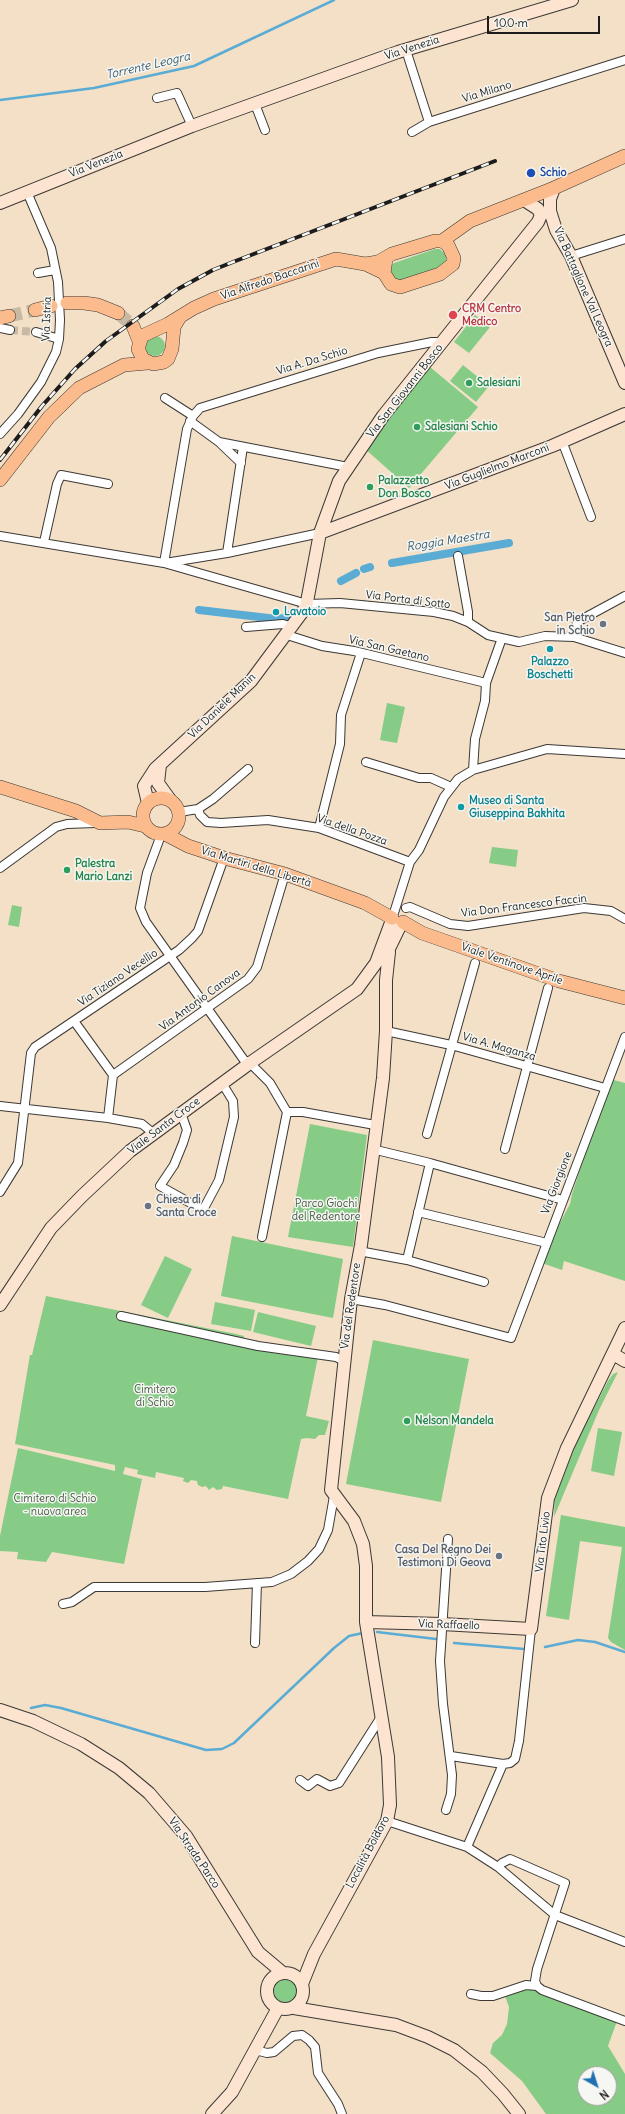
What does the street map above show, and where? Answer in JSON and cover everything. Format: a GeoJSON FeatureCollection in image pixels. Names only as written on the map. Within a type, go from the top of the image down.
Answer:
{"type":"FeatureCollection","features":[{"type":"Feature","properties":{"kind":"main road","name":"Via Alfredo Baccarini"},"geometry":{"type":"LineString","coordinates":[[365,264],[389,257],[434,240],[442,241],[461,227],[480,217],[554,188],[625,156]]}},
{"type":"Feature","properties":{"kind":"main road","name":"Via Alfredo Baccarini"},"geometry":{"type":"LineString","coordinates":[[145,338],[194,308],[214,299],[326,262],[346,260],[365,264],[384,273],[391,284],[400,287],[409,285],[440,274],[453,264],[452,250],[461,227]]}},
{"type":"Feature","properties":{"kind":"main road"},"geometry":{"type":"LineString","coordinates":[[442,241],[452,250]]}},
{"type":"Feature","properties":{"kind":"main road"},"geometry":{"type":"LineString","coordinates":[[384,273],[389,257]]}},
{"type":"Feature","properties":{"kind":"main road"},"geometry":{"type":"LineString","coordinates":[[67,303],[98,305],[118,314]]}},
{"type":"Feature","properties":{"kind":"main road"},"geometry":{"type":"LineString","coordinates":[[35,310],[51,306]]}},
{"type":"Feature","properties":{"kind":"main road"},"geometry":{"type":"LineString","coordinates":[[0,480],[49,417],[79,388],[124,365],[134,362],[158,364],[164,362],[171,354],[174,327],[180,317]]}},
{"type":"Feature","properties":{"kind":"main road"},"geometry":{"type":"LineString","coordinates":[[124,365],[145,338],[166,334],[172,343]]}},
{"type":"Feature","properties":{"kind":"main road"},"geometry":{"type":"LineString","coordinates":[[145,338],[143,359],[148,363]]}},
{"type":"Feature","properties":{"kind":"main road","name":"Via Martiri della Libertà"},"geometry":{"type":"LineString","coordinates":[[0,787],[106,822],[128,822],[145,826],[149,831],[163,835],[185,845],[224,858],[284,874],[365,903],[396,920]]}},
{"type":"Feature","properties":{"kind":"main road"},"geometry":{"type":"LineString","coordinates":[[106,822],[162,798],[171,801],[178,812],[176,826],[185,845]]}},
{"type":"Feature","properties":{"kind":"main road"},"geometry":{"type":"LineString","coordinates":[[145,826],[142,820],[146,805]]}},
{"type":"Feature","properties":{"kind":"main road"},"geometry":{"type":"LineString","coordinates":[[163,835],[176,826]]}},
{"type":"Feature","properties":{"kind":"main road","name":"Viale Ventinove Aprile"},"geometry":{"type":"LineString","coordinates":[[396,920],[422,933],[559,981],[625,998]]}},
{"type":"Feature","properties":{"kind":"street","name":"Via Venezia"},"geometry":{"type":"LineString","coordinates":[[0,203],[192,126],[406,50],[572,0]]}},
{"type":"Feature","properties":{"kind":"street"},"geometry":{"type":"LineString","coordinates":[[406,50],[429,122]]}},
{"type":"Feature","properties":{"kind":"street","name":"Via Milano"},"geometry":{"type":"LineString","coordinates":[[412,132],[429,122],[625,60]]}},
{"type":"Feature","properties":{"kind":"street"},"geometry":{"type":"LineString","coordinates":[[157,98],[177,93],[192,126]]}},
{"type":"Feature","properties":{"kind":"street"},"geometry":{"type":"LineString","coordinates":[[255,104],[265,130]]}},
{"type":"Feature","properties":{"kind":"street","name":"Via Battaglione Val Leogra"},"geometry":{"type":"LineString","coordinates":[[554,188],[550,199],[550,211],[556,230],[571,256],[625,384]]}},
{"type":"Feature","properties":{"kind":"street","name":"Via Istria"},"geometry":{"type":"LineString","coordinates":[[0,434],[18,414],[41,382],[56,352],[59,339],[60,303],[51,248],[27,192]]}},
{"type":"Feature","properties":{"kind":"street"},"geometry":{"type":"LineString","coordinates":[[524,200],[538,209],[540,215],[538,222],[556,230]]}},
{"type":"Feature","properties":{"kind":"street","name":"Via San Giovanni Bosco"},"geometry":{"type":"LineString","coordinates":[[307,604],[320,533],[339,481],[383,416],[444,342],[538,222]]}},
{"type":"Feature","properties":{"kind":"street"},"geometry":{"type":"LineString","coordinates":[[571,256],[625,239]]}},
{"type":"Feature","properties":{"kind":"street"},"geometry":{"type":"LineString","coordinates":[[38,273],[55,270]]}},
{"type":"Feature","properties":{"kind":"street"},"geometry":{"type":"LineString","coordinates":[[0,328],[10,330]]}},
{"type":"Feature","properties":{"kind":"street"},"geometry":{"type":"LineString","coordinates":[[36,332],[59,339]]}},
{"type":"Feature","properties":{"kind":"street","name":"Via A. Da Schio"},"geometry":{"type":"LineString","coordinates":[[191,419],[196,411],[205,405],[378,352],[432,342],[444,342]]}},
{"type":"Feature","properties":{"kind":"street"},"geometry":{"type":"LineString","coordinates":[[165,398],[219,442],[241,463]]}},
{"type":"Feature","properties":{"kind":"street","name":"Via Guglielmo Marconi"},"geometry":{"type":"LineString","coordinates":[[320,533],[452,485],[625,414]]}},
{"type":"Feature","properties":{"kind":"street"},"geometry":{"type":"LineString","coordinates":[[164,563],[187,429],[191,419]]}},
{"type":"Feature","properties":{"kind":"street"},"geometry":{"type":"LineString","coordinates":[[562,441],[590,517]]}},
{"type":"Feature","properties":{"kind":"street"},"geometry":{"type":"LineString","coordinates":[[219,442],[348,467]]}},
{"type":"Feature","properties":{"kind":"street"},"geometry":{"type":"LineString","coordinates":[[226,553],[243,447]]}},
{"type":"Feature","properties":{"kind":"street"},"geometry":{"type":"LineString","coordinates":[[44,542],[61,475],[108,484]]}},
{"type":"Feature","properties":{"kind":"street","name":"Via Guglielmo Marconi"},"geometry":{"type":"LineString","coordinates":[[329,509],[331,518],[337,522],[368,516]]}},
{"type":"Feature","properties":{"kind":"street"},"geometry":{"type":"LineString","coordinates":[[0,536],[44,542],[164,563],[226,553],[320,533]]}},
{"type":"Feature","properties":{"kind":"street"},"geometry":{"type":"LineString","coordinates":[[458,556],[468,612],[468,622]]}},
{"type":"Feature","properties":{"kind":"street","name":"Via Porta di Sotto"},"geometry":{"type":"LineString","coordinates":[[164,563],[307,604],[340,603],[434,612],[453,616],[468,622],[488,635],[519,642],[545,636],[574,637],[625,653]]}},
{"type":"Feature","properties":{"kind":"street"},"geometry":{"type":"LineString","coordinates":[[574,637],[577,622],[625,596]]}},
{"type":"Feature","properties":{"kind":"street","name":"Via Daniele Manin"},"geometry":{"type":"LineString","coordinates":[[145,783],[160,765],[251,681],[290,631],[307,604]]}},
{"type":"Feature","properties":{"kind":"street","name":"Via San Gaetano"},"geometry":{"type":"LineString","coordinates":[[246,627],[283,624],[290,631],[322,646],[361,653],[486,683]]}},
{"type":"Feature","properties":{"kind":"street"},"geometry":{"type":"LineString","coordinates":[[473,770],[475,739],[485,701],[486,683],[502,638]]}},
{"type":"Feature","properties":{"kind":"street"},"geometry":{"type":"LineString","coordinates":[[319,828],[340,744],[341,715],[361,653]]}},
{"type":"Feature","properties":{"kind":"street"},"geometry":{"type":"LineString","coordinates":[[396,920],[410,862],[419,850],[436,811],[451,786],[458,779],[473,770],[547,749],[625,754]]}},
{"type":"Feature","properties":{"kind":"street"},"geometry":{"type":"LineString","coordinates":[[366,762],[419,778],[431,778],[451,786]]}},
{"type":"Feature","properties":{"kind":"street"},"geometry":{"type":"LineString","coordinates":[[158,783],[160,765]]}},
{"type":"Feature","properties":{"kind":"street"},"geometry":{"type":"LineString","coordinates":[[178,812],[198,809],[213,799],[248,769]]}},
{"type":"Feature","properties":{"kind":"street"},"geometry":{"type":"LineString","coordinates":[[146,805],[144,791],[145,783],[152,780],[158,783],[171,801]]}},
{"type":"Feature","properties":{"kind":"street","name":"Via della Pozza"},"geometry":{"type":"LineString","coordinates":[[198,809],[204,820],[212,823],[268,820],[319,828],[410,862]]}},
{"type":"Feature","properties":{"kind":"street"},"geometry":{"type":"LineString","coordinates":[[0,868],[56,827],[68,824],[106,822]]}},
{"type":"Feature","properties":{"kind":"street"},"geometry":{"type":"LineString","coordinates":[[163,835],[147,873],[140,908],[146,922],[244,1060],[250,1063],[270,1083],[287,1112],[262,1237]]}},
{"type":"Feature","properties":{"kind":"street","name":"Via Tiziano Vecellio"},"geometry":{"type":"LineString","coordinates":[[0,1192],[18,1163],[31,1053],[35,1047],[179,950],[198,931],[224,858]]}},
{"type":"Feature","properties":{"kind":"street","name":"Via Antonio Canova"},"geometry":{"type":"LineString","coordinates":[[113,1075],[208,1010],[248,979],[257,967],[284,874]]}},
{"type":"Feature","properties":{"kind":"street","name":"Via Don Francesco Faccin"},"geometry":{"type":"LineString","coordinates":[[406,908],[410,907],[450,924],[468,926],[584,908],[611,911],[624,917]]}},
{"type":"Feature","properties":{"kind":"street","name":"Viale Santa Croce"},"geometry":{"type":"LineString","coordinates":[[0,1305],[51,1228],[82,1196],[153,1133],[250,1063],[345,999],[363,983],[389,952],[396,920]]}},
{"type":"Feature","properties":{"kind":"street","name":"Viale Santa Croce"},"geometry":{"type":"LineString","coordinates":[[377,966],[396,920]]}},
{"type":"Feature","properties":{"kind":"street","name":"Via del Redentore"},"geometry":{"type":"LineString","coordinates":[[334,1496],[331,1490],[351,1299],[360,1251],[375,1125],[383,1078],[386,1031],[386,980],[389,952]]}},
{"type":"Feature","properties":{"kind":"street"},"geometry":{"type":"LineString","coordinates":[[427,1134],[451,1045],[476,963]]}},
{"type":"Feature","properties":{"kind":"street"},"geometry":{"type":"LineString","coordinates":[[377,966],[386,980]]}},
{"type":"Feature","properties":{"kind":"street"},"geometry":{"type":"LineString","coordinates":[[505,1150],[548,988]]}},
{"type":"Feature","properties":{"kind":"street"},"geometry":{"type":"LineString","coordinates":[[74,1021],[113,1075],[108,1118]]}},
{"type":"Feature","properties":{"kind":"street","name":"Via A. Maganza"},"geometry":{"type":"LineString","coordinates":[[386,1031],[451,1045],[605,1088]]}},
{"type":"Feature","properties":{"kind":"street","name":"Via Giorgione"},"geometry":{"type":"LineString","coordinates":[[351,1299],[385,1305],[511,1338],[625,1037]]}},
{"type":"Feature","properties":{"kind":"street"},"geometry":{"type":"LineString","coordinates":[[181,1113],[187,1130],[174,1165],[160,1186],[203,1210],[219,1180],[234,1117],[233,1101],[222,1083]]}},
{"type":"Feature","properties":{"kind":"street"},"geometry":{"type":"LineString","coordinates":[[0,1106],[108,1118],[142,1124],[153,1133]]}},
{"type":"Feature","properties":{"kind":"street"},"geometry":{"type":"LineString","coordinates":[[287,1112],[303,1112],[375,1125]]}},
{"type":"Feature","properties":{"kind":"street"},"geometry":{"type":"LineString","coordinates":[[372,1149],[430,1163],[563,1200]]}},
{"type":"Feature","properties":{"kind":"street"},"geometry":{"type":"LineString","coordinates":[[408,1260],[430,1163]]}},
{"type":"Feature","properties":{"kind":"street"},"geometry":{"type":"LineString","coordinates":[[418,1212],[546,1243]]}},
{"type":"Feature","properties":{"kind":"street"},"geometry":{"type":"LineString","coordinates":[[360,1251],[408,1260],[484,1282]]}},
{"type":"Feature","properties":{"kind":"street"},"geometry":{"type":"LineString","coordinates":[[121,1316],[258,1346],[336,1357],[344,1361]]}},
{"type":"Feature","properties":{"kind":"street","name":"Via Tito Livio"},"geometry":{"type":"LineString","coordinates":[[503,1764],[510,1763],[515,1759],[519,1741],[531,1629],[548,1498],[567,1448],[625,1328]]}},
{"type":"Feature","properties":{"kind":"street"},"geometry":{"type":"LineString","coordinates":[[613,1354],[625,1361]]}},
{"type":"Feature","properties":{"kind":"street"},"geometry":{"type":"LineString","coordinates":[[63,1604],[72,1602],[94,1587],[206,1587],[272,1582],[291,1574],[308,1561],[319,1549],[328,1530],[334,1496]]}},
{"type":"Feature","properties":{"kind":"street"},"geometry":{"type":"LineString","coordinates":[[334,1496],[354,1521],[363,1544],[366,1566],[367,1626]]}},
{"type":"Feature","properties":{"kind":"street"},"geometry":{"type":"LineString","coordinates":[[446,1810],[451,1794],[451,1756],[442,1704],[440,1661],[448,1539]]}},
{"type":"Feature","properties":{"kind":"street"},"geometry":{"type":"LineString","coordinates":[[255,1642],[256,1584]]}},
{"type":"Feature","properties":{"kind":"street","name":"Via Raffaello"},"geometry":{"type":"LineString","coordinates":[[367,1626],[442,1624],[531,1629]]}},
{"type":"Feature","properties":{"kind":"street","name":"Località Boldoro"},"geometry":{"type":"LineString","coordinates":[[303,1987],[314,1954],[387,1821],[390,1797],[388,1757],[367,1626]]}},
{"type":"Feature","properties":{"kind":"street","name":"Via Strada Parco"},"geometry":{"type":"LineString","coordinates":[[0,1710],[33,1721],[81,1744],[119,1768],[149,1793],[186,1836],[258,1952],[287,1973]]}},
{"type":"Feature","properties":{"kind":"street"},"geometry":{"type":"LineString","coordinates":[[300,1780],[308,1786],[317,1779],[330,1786],[339,1783],[381,1717]]}},
{"type":"Feature","properties":{"kind":"street"},"geometry":{"type":"LineString","coordinates":[[451,1756],[503,1764],[467,1847]]}},
{"type":"Feature","properties":{"kind":"street"},"geometry":{"type":"LineString","coordinates":[[387,1821],[467,1847],[498,1867],[555,1915],[625,1942]]}},
{"type":"Feature","properties":{"kind":"street"},"geometry":{"type":"LineString","coordinates":[[498,1867],[510,1859],[565,1883],[537,1969],[535,1981],[537,1986],[542,1990],[625,2021]]}},
{"type":"Feature","properties":{"kind":"street","name":"Località Boldoro"},"geometry":{"type":"LineString","coordinates":[[287,1973],[300,1968],[314,1954]]}},
{"type":"Feature","properties":{"kind":"street"},"geometry":{"type":"LineString","coordinates":[[325,2012],[295,1976],[287,1973],[273,1978],[267,1988],[269,2000],[278,2008],[294,2008],[325,2012],[351,2019],[396,2025],[428,2037],[454,2050],[482,2072],[503,2094],[519,2114]]}},
{"type":"Feature","properties":{"kind":"street"},"geometry":{"type":"LineString","coordinates":[[471,1994],[493,1996],[526,1985],[537,1986]]}},
{"type":"Feature","properties":{"kind":"street"},"geometry":{"type":"LineString","coordinates":[[294,2008],[302,2000],[303,1987]]}},
{"type":"Feature","properties":{"kind":"street"},"geometry":{"type":"LineString","coordinates":[[212,2114],[232,2092],[278,2008]]}},
{"type":"Feature","properties":{"kind":"street"},"geometry":{"type":"LineString","coordinates":[[255,2050],[267,2053],[274,2052],[293,2036],[302,2035],[309,2040],[315,2047],[318,2074],[338,2104],[342,2114]]}},
{"type":"Feature","properties":{"kind":"green space"},"geometry":{"type":"Polygon","coordinates":[[[435,249],[440,249],[446,255],[446,262],[440,268],[402,281],[391,278],[390,266],[394,263],[435,249]]]}},
{"type":"Feature","properties":{"kind":"green space","name":"Salesiani"},"geometry":{"type":"Polygon","coordinates":[[[475,315],[490,327],[469,353],[454,342],[475,315]]]}},
{"type":"Feature","properties":{"kind":"green space"},"geometry":{"type":"Polygon","coordinates":[[[155,336],[162,339],[165,346],[162,353],[155,356],[148,353],[145,346],[148,339],[155,336]]]}},
{"type":"Feature","properties":{"kind":"green space","name":"Salesiani"},"geometry":{"type":"Polygon","coordinates":[[[463,365],[489,386],[476,402],[450,381],[463,365]]]}},
{"type":"Feature","properties":{"kind":"green space","name":"Salesiani Schio"},"geometry":{"type":"Polygon","coordinates":[[[430,367],[478,407],[409,488],[364,448],[430,367]]]}},
{"type":"Feature","properties":{"kind":"green space"},"geometry":{"type":"Polygon","coordinates":[[[387,703],[405,707],[397,743],[380,740],[387,703]]]}},
{"type":"Feature","properties":{"kind":"green space"},"geometry":{"type":"Polygon","coordinates":[[[492,847],[518,850],[516,867],[489,863],[492,847]]]}},
{"type":"Feature","properties":{"kind":"green space"},"geometry":{"type":"Polygon","coordinates":[[[12,905],[22,907],[19,927],[8,925],[12,905]]]}},
{"type":"Feature","properties":{"kind":"green space"},"geometry":{"type":"Polygon","coordinates":[[[610,1079],[625,1083],[625,1281],[564,1261],[562,1270],[539,1262],[570,1204],[610,1079]]]}},
{"type":"Feature","properties":{"kind":"green space","name":"Parco Giochi del Redentore"},"geometry":{"type":"Polygon","coordinates":[[[310,1124],[367,1135],[353,1247],[288,1237],[310,1124]]]}},
{"type":"Feature","properties":{"kind":"green space"},"geometry":{"type":"Polygon","coordinates":[[[232,1236],[343,1259],[333,1318],[221,1296],[232,1236]]]}},
{"type":"Feature","properties":{"kind":"green space"},"geometry":{"type":"Polygon","coordinates":[[[165,1256],[192,1269],[168,1318],[141,1305],[165,1256]]]}},
{"type":"Feature","properties":{"kind":"green space","name":"Cimitero di Schio"},"geometry":{"type":"Polygon","coordinates":[[[46,1296],[236,1334],[244,1336],[244,1339],[319,1352],[306,1416],[329,1421],[325,1435],[319,1435],[315,1439],[301,1439],[288,1499],[223,1486],[222,1489],[217,1490],[213,1487],[209,1490],[206,1486],[202,1487],[198,1485],[197,1481],[191,1480],[188,1483],[183,1481],[184,1478],[156,1472],[155,1478],[137,1474],[138,1470],[125,1467],[123,1474],[142,1479],[124,1564],[52,1552],[46,1562],[17,1559],[18,1552],[0,1551],[0,1536],[18,1448],[115,1471],[115,1465],[15,1444],[30,1355],[32,1355],[46,1296]]]}},
{"type":"Feature","properties":{"kind":"green space"},"geometry":{"type":"Polygon","coordinates":[[[215,1302],[255,1310],[251,1331],[211,1324],[215,1302]]]}},
{"type":"Feature","properties":{"kind":"green space"},"geometry":{"type":"Polygon","coordinates":[[[258,1312],[316,1326],[311,1346],[253,1332],[258,1312]]]}},
{"type":"Feature","properties":{"kind":"green space","name":"Nelson Mandela"},"geometry":{"type":"Polygon","coordinates":[[[373,1340],[469,1359],[441,1502],[346,1484],[373,1340]]]}},
{"type":"Feature","properties":{"kind":"green space"},"geometry":{"type":"Polygon","coordinates":[[[618,1372],[599,1410],[554,1517],[555,1493],[565,1464],[608,1381],[613,1374],[618,1372]]]}},
{"type":"Feature","properties":{"kind":"green space"},"geometry":{"type":"Polygon","coordinates":[[[598,1428],[622,1432],[614,1476],[591,1471],[598,1428]]]}},
{"type":"Feature","properties":{"kind":"green space"},"geometry":{"type":"Polygon","coordinates":[[[561,1515],[625,1527],[625,1650],[611,1642],[608,1638],[622,1547],[580,1541],[569,1620],[546,1616],[561,1515]]]}},
{"type":"Feature","properties":{"kind":"green space"},"geometry":{"type":"Polygon","coordinates":[[[286,1979],[295,1982],[298,1991],[295,2000],[286,2003],[277,2000],[274,1991],[277,1982],[286,1979]]]}},
{"type":"Feature","properties":{"kind":"green space"},"geometry":{"type":"Polygon","coordinates":[[[534,1988],[617,2021],[608,2046],[625,2074],[625,2114],[546,2114],[522,2081],[490,2053],[493,2043],[502,2035],[507,2024],[509,2007],[505,1996],[524,1989],[534,1988]]]}},
{"type":"Feature","properties":{"kind":"waterway","name":"Torrente Leogra"},"geometry":{"type":"LineString","coordinates":[[0,100],[94,88],[194,66],[334,0]]}},
{"type":"Feature","properties":{"kind":"waterway","name":"Roggia Maestra"},"geometry":{"type":"LineString","coordinates":[[392,563],[509,543]]}},
{"type":"Feature","properties":{"kind":"waterway","name":"Roggia Maestra"},"geometry":{"type":"LineString","coordinates":[[364,569],[370,567]]}},
{"type":"Feature","properties":{"kind":"waterway","name":"Roggia Maestra"},"geometry":{"type":"LineString","coordinates":[[341,581],[356,573]]}},
{"type":"Feature","properties":{"kind":"waterway","name":"Roggia Maestra"},"geometry":{"type":"LineString","coordinates":[[199,610],[277,619],[284,618],[294,613]]}},
{"type":"Feature","properties":{"kind":"waterway"},"geometry":{"type":"LineString","coordinates":[[377,1632],[436,1639]]}},
{"type":"Feature","properties":{"kind":"waterway"},"geometry":{"type":"LineString","coordinates":[[31,1708],[45,1705],[61,1708],[206,1750],[222,1749],[234,1743],[334,1648],[349,1636],[363,1633]]}},
{"type":"Feature","properties":{"kind":"waterway"},"geometry":{"type":"LineString","coordinates":[[545,1647],[578,1640],[595,1642],[625,1652]]}},
{"type":"Feature","properties":{"kind":"waterway"},"geometry":{"type":"LineString","coordinates":[[454,1643],[524,1649]]}},
{"type":"Feature","properties":{"kind":"tunnel"},"geometry":{"type":"LineString","coordinates":[[9,316],[35,310]]}},
{"type":"Feature","properties":{"kind":"tunnel"},"geometry":{"type":"LineString","coordinates":[[118,313],[133,326]]}},
{"type":"Feature","properties":{"kind":"tunnel"},"geometry":{"type":"LineString","coordinates":[[10,330],[36,332]]}},
{"type":"Feature","properties":{"kind":"railway"},"geometry":{"type":"LineString","coordinates":[[0,460],[42,406],[75,369],[106,341],[178,289],[213,270],[495,161]]}},
{"type":"Feature","properties":{"kind":"place","name":"Schio"},"geometry":{"type":"Point","coordinates":[531,173]}},
{"type":"Feature","properties":{"kind":"place","name":"CRM Centro Medico"},"geometry":{"type":"Point","coordinates":[453,315]}},
{"type":"Feature","properties":{"kind":"place","name":"Salesiani"},"geometry":{"type":"Point","coordinates":[469,383]}},
{"type":"Feature","properties":{"kind":"place","name":"Salesiani Schio"},"geometry":{"type":"Point","coordinates":[417,427]}},
{"type":"Feature","properties":{"kind":"place","name":"Palazzetto Don Bosco"},"geometry":{"type":"Point","coordinates":[370,487]}},
{"type":"Feature","properties":{"kind":"place","name":"Lavatoio"},"geometry":{"type":"Point","coordinates":[276,612]}},
{"type":"Feature","properties":{"kind":"place","name":"San Pietro in Schio"},"geometry":{"type":"Point","coordinates":[603,624]}},
{"type":"Feature","properties":{"kind":"place","name":"Palazzo Boschetti"},"geometry":{"type":"Point","coordinates":[550,649]}},
{"type":"Feature","properties":{"kind":"place","name":"Museo di Santa Giuseppina Bakhita"},"geometry":{"type":"Point","coordinates":[461,807]}},
{"type":"Feature","properties":{"kind":"place","name":"Palestra Mario Lanzi"},"geometry":{"type":"Point","coordinates":[67,870]}},
{"type":"Feature","properties":{"kind":"place","name":"Chiesa di Santa Croce"},"geometry":{"type":"Point","coordinates":[148,1206]}},
{"type":"Feature","properties":{"kind":"place","name":"Nelson Mandela"},"geometry":{"type":"Point","coordinates":[407,1421]}},
{"type":"Feature","properties":{"kind":"place","name":"Casa Del Regno Dei Testimoni Di Geova"},"geometry":{"type":"Point","coordinates":[499,1556]}},
{"type":"Feature","properties":{"kind":"park label","name":"Cimitero di Schio - nuova area"},"geometry":{"type":"Point","coordinates":[55,1505]}}]}
